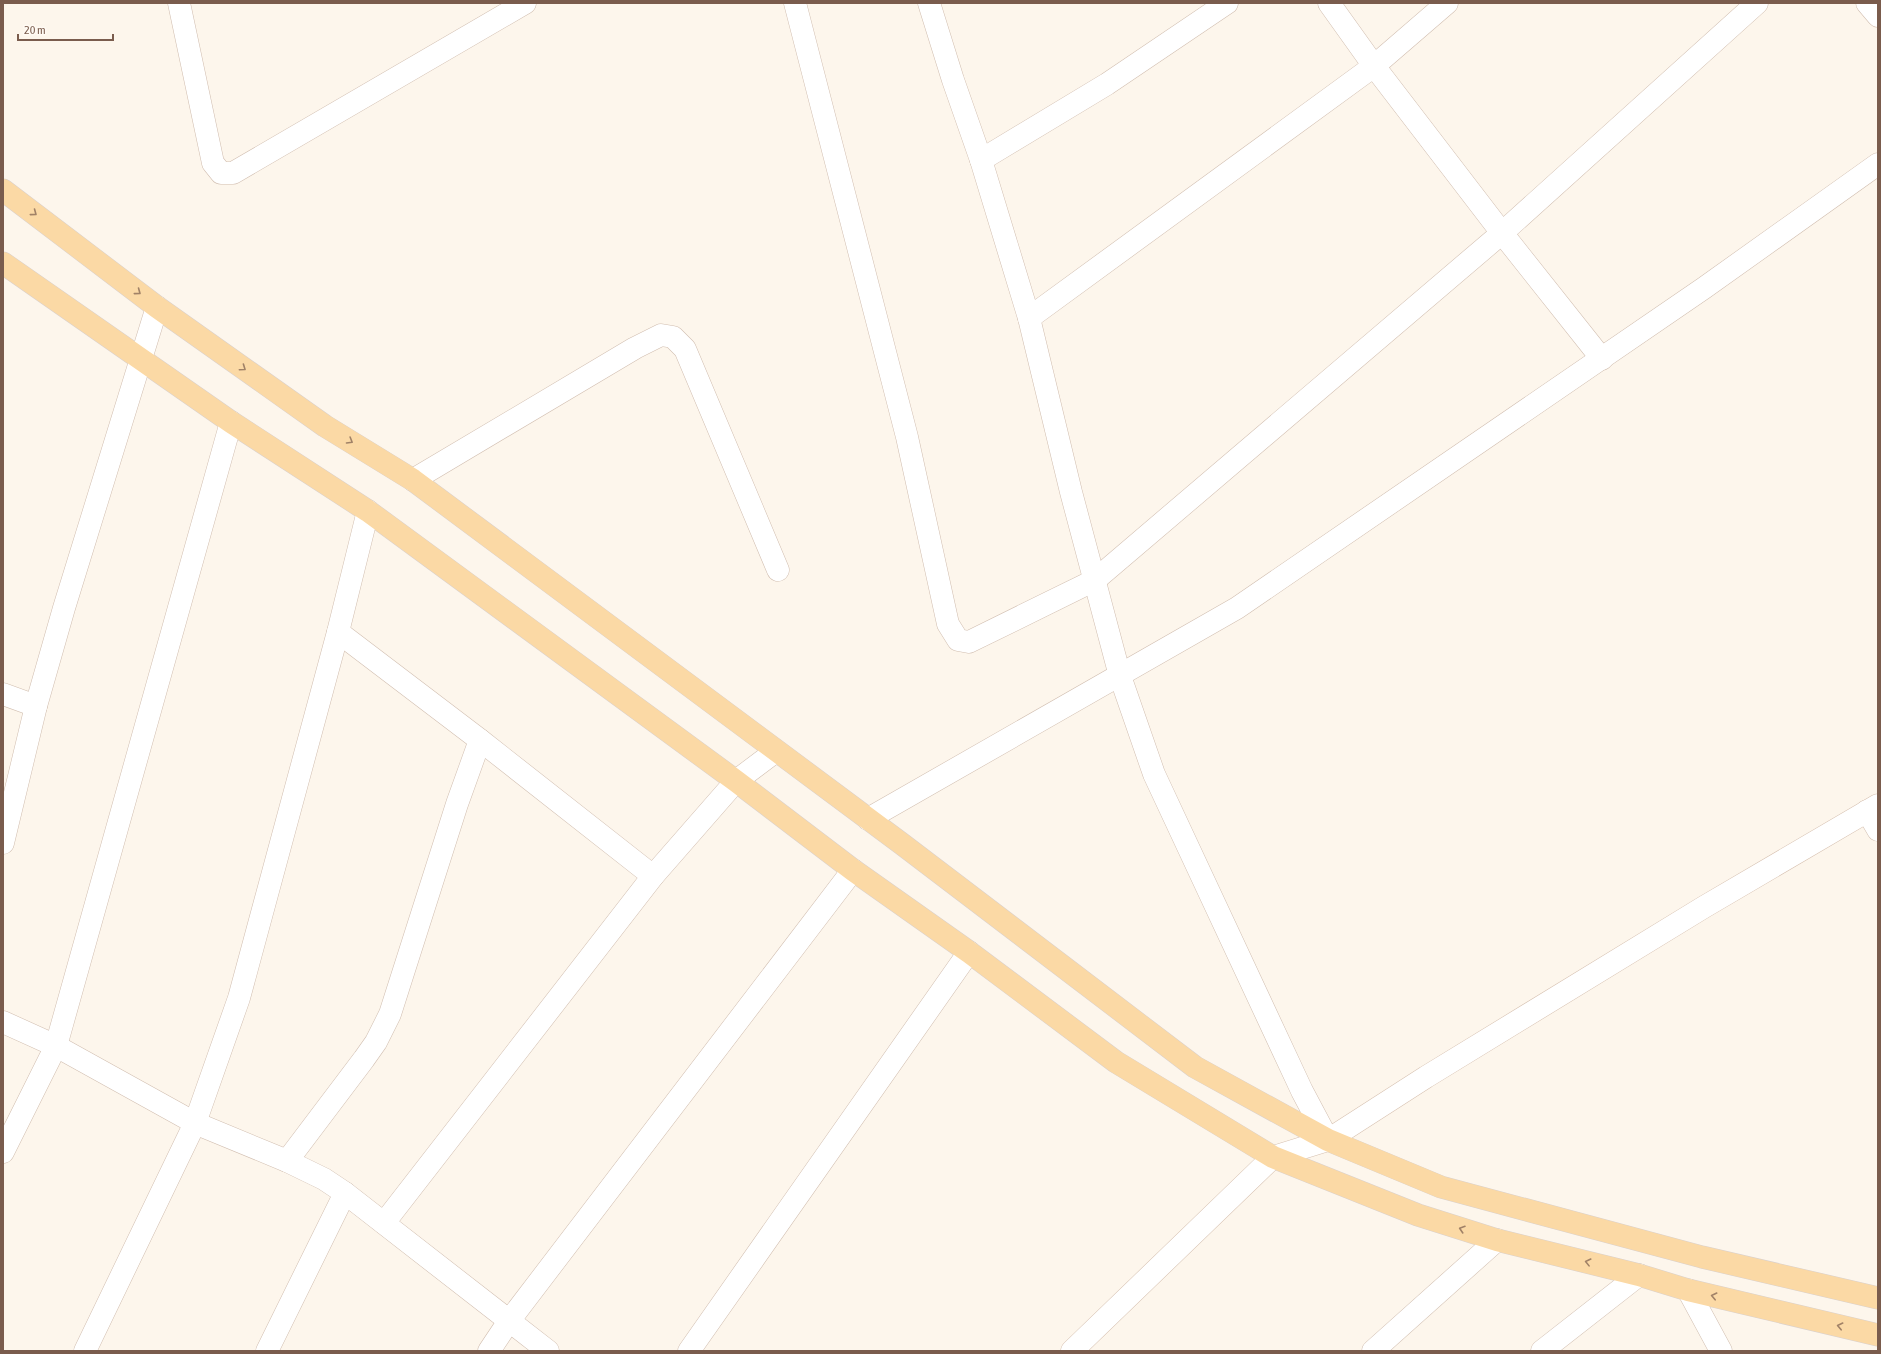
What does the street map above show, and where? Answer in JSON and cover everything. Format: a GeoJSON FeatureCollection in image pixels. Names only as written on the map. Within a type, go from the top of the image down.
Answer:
{"type":"FeatureCollection","features":[{"type":"Feature","properties":{"kind":"main road"},"geometry":{"type":"LineString","coordinates":[[3,190],[157,307],[325,426],[413,480],[868,819],[1195,1067],[1328,1140],[1441,1187],[1702,1257],[1878,1298]]}},
{"type":"Feature","properties":{"kind":"main road"},"geometry":{"type":"LineString","coordinates":[[3,263],[231,422],[368,511],[736,781],[853,870],[969,952],[1116,1062],[1273,1156],[1418,1215],[1497,1240],[1639,1275],[1688,1290],[1878,1335]]}},
{"type":"Feature","properties":{"kind":"street"},"geometry":{"type":"LineString","coordinates":[[179,3],[213,163],[221,173],[233,173],[525,3]]}},
{"type":"Feature","properties":{"kind":"street"},"geometry":{"type":"LineString","coordinates":[[795,3],[907,437],[948,624],[958,640],[969,642],[1095,580],[1502,233],[1757,3]]}},
{"type":"Feature","properties":{"kind":"street"},"geometry":{"type":"LineString","coordinates":[[929,3],[953,80],[982,160],[1029,318],[1071,492],[1120,676],[1154,774],[1302,1091],[1328,1140]]}},
{"type":"Feature","properties":{"kind":"street"},"geometry":{"type":"LineString","coordinates":[[982,160],[1107,84],[1227,3]]}},
{"type":"Feature","properties":{"kind":"street"},"geometry":{"type":"LineString","coordinates":[[1329,3],[1374,66],[1502,233],[1602,359]]}},
{"type":"Feature","properties":{"kind":"street"},"geometry":{"type":"LineString","coordinates":[[1029,318],[1374,66],[1447,3]]}},
{"type":"Feature","properties":{"kind":"street"},"geometry":{"type":"LineString","coordinates":[[1867,3],[1878,16]]}},
{"type":"Feature","properties":{"kind":"street"},"geometry":{"type":"LineString","coordinates":[[868,819],[1237,608],[1602,359],[1877,168]]}},
{"type":"Feature","properties":{"kind":"street"},"geometry":{"type":"LineString","coordinates":[[3,843],[36,706],[64,608],[157,307]]}},
{"type":"Feature","properties":{"kind":"street"},"geometry":{"type":"LineString","coordinates":[[413,480],[635,348],[661,335],[673,337],[685,349],[778,570]]}},
{"type":"Feature","properties":{"kind":"street"},"geometry":{"type":"LineString","coordinates":[[3,1152],[56,1046],[231,422]]}},
{"type":"Feature","properties":{"kind":"street"},"geometry":{"type":"LineString","coordinates":[[85,1351],[195,1123],[239,998],[338,632],[368,511]]}},
{"type":"Feature","properties":{"kind":"street"},"geometry":{"type":"LineString","coordinates":[[338,632],[480,740],[653,876]]}},
{"type":"Feature","properties":{"kind":"street"},"geometry":{"type":"LineString","coordinates":[[3,694],[36,706]]}},
{"type":"Feature","properties":{"kind":"street"},"geometry":{"type":"LineString","coordinates":[[287,1162],[364,1059],[390,1014],[457,804],[480,740]]}},
{"type":"Feature","properties":{"kind":"street"},"geometry":{"type":"LineString","coordinates":[[384,1223],[653,876],[736,781],[776,751]]}},
{"type":"Feature","properties":{"kind":"street"},"geometry":{"type":"LineString","coordinates":[[1072,1351],[1273,1156],[1328,1140],[1426,1077],[1691,915],[1873,808],[1878,830]]}},
{"type":"Feature","properties":{"kind":"street"},"geometry":{"type":"LineString","coordinates":[[489,1351],[509,1321],[853,870]]}},
{"type":"Feature","properties":{"kind":"street"},"geometry":{"type":"LineString","coordinates":[[689,1351],[969,952]]}},
{"type":"Feature","properties":{"kind":"street"},"geometry":{"type":"LineString","coordinates":[[3,1022],[56,1046],[195,1123],[324,1179],[345,1193],[548,1351]]}},
{"type":"Feature","properties":{"kind":"street"},"geometry":{"type":"LineString","coordinates":[[267,1351],[345,1193]]}},
{"type":"Feature","properties":{"kind":"street"},"geometry":{"type":"LineString","coordinates":[[1373,1351],[1497,1240]]}},
{"type":"Feature","properties":{"kind":"street"},"geometry":{"type":"LineString","coordinates":[[1542,1351],[1639,1275]]}},
{"type":"Feature","properties":{"kind":"street"},"geometry":{"type":"LineString","coordinates":[[1688,1290],[1721,1351]]}}]}
